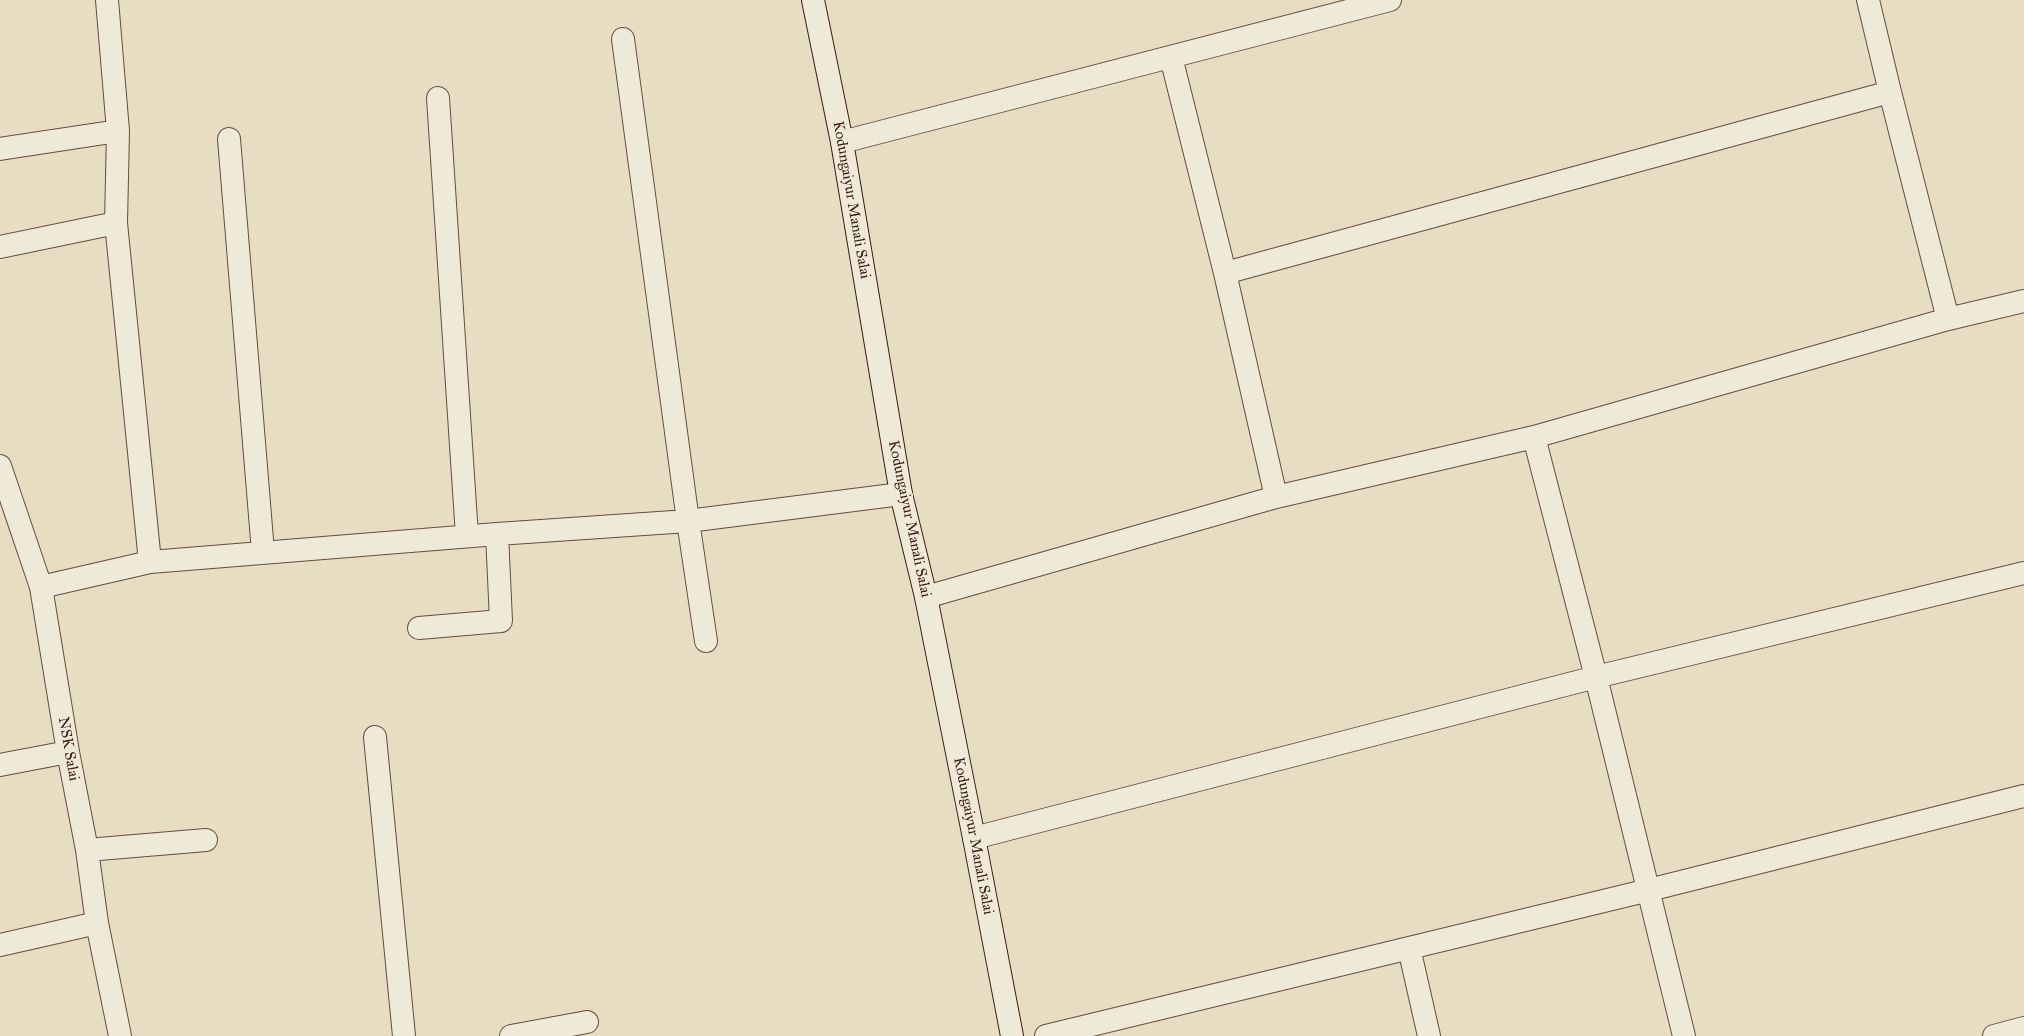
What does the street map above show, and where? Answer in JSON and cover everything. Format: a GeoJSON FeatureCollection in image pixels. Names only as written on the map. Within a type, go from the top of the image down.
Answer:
{"type":"FeatureCollection","features":[{"type":"Feature","properties":{"kind":"street"},"geometry":{"type":"LineString","coordinates":[[107,0],[118,131],[116,223],[150,562]]}},
{"type":"Feature","properties":{"kind":"street","name":"Kodungaiyur Manali Salai"},"geometry":{"type":"LineString","coordinates":[[813,0],[842,142],[901,494],[926,597],[1012,1036]]}},
{"type":"Feature","properties":{"kind":"street"},"geometry":{"type":"LineString","coordinates":[[842,142],[1171,57],[1324,8],[1390,0]]}},
{"type":"Feature","properties":{"kind":"street"},"geometry":{"type":"LineString","coordinates":[[1868,0],[1948,319]]}},
{"type":"Feature","properties":{"kind":"street"},"geometry":{"type":"LineString","coordinates":[[623,39],[688,521],[706,641]]}},
{"type":"Feature","properties":{"kind":"street"},"geometry":{"type":"LineString","coordinates":[[1171,57],[1225,273],[1276,497]]}},
{"type":"Feature","properties":{"kind":"street"},"geometry":{"type":"LineString","coordinates":[[1225,273],[1890,92]]}},
{"type":"Feature","properties":{"kind":"street"},"geometry":{"type":"LineString","coordinates":[[438,98],[467,536]]}},
{"type":"Feature","properties":{"kind":"street"},"geometry":{"type":"LineString","coordinates":[[0,149],[118,131]]}},
{"type":"Feature","properties":{"kind":"street"},"geometry":{"type":"LineString","coordinates":[[229,139],[263,552]]}},
{"type":"Feature","properties":{"kind":"street"},"geometry":{"type":"LineString","coordinates":[[0,248],[116,223]]}},
{"type":"Feature","properties":{"kind":"street"},"geometry":{"type":"LineString","coordinates":[[926,597],[1276,497],[1534,437],[1948,319],[2024,301]]}},
{"type":"Feature","properties":{"kind":"street"},"geometry":{"type":"LineString","coordinates":[[1534,437],[1650,890],[1684,1036]]}},
{"type":"Feature","properties":{"kind":"street","name":"NSK Salai"},"geometry":{"type":"LineString","coordinates":[[0,466],[41,587],[68,752],[87,850],[97,923],[120,1036]]}},
{"type":"Feature","properties":{"kind":"street"},"geometry":{"type":"LineString","coordinates":[[41,587],[150,562],[467,536],[688,521],[901,494]]}},
{"type":"Feature","properties":{"kind":"street"},"geometry":{"type":"LineString","coordinates":[[419,628],[501,621],[497,534]]}},
{"type":"Feature","properties":{"kind":"street"},"geometry":{"type":"LineString","coordinates":[[974,838],[1596,677],[2024,573]]}},
{"type":"Feature","properties":{"kind":"street"},"geometry":{"type":"LineString","coordinates":[[375,737],[404,1036]]}},
{"type":"Feature","properties":{"kind":"street"},"geometry":{"type":"LineString","coordinates":[[0,765],[68,752]]}},
{"type":"Feature","properties":{"kind":"street"},"geometry":{"type":"LineString","coordinates":[[1046,1036],[1650,890],[2024,796]]}},
{"type":"Feature","properties":{"kind":"street"},"geometry":{"type":"LineString","coordinates":[[87,850],[206,840]]}},
{"type":"Feature","properties":{"kind":"street"},"geometry":{"type":"LineString","coordinates":[[0,944],[97,923]]}},
{"type":"Feature","properties":{"kind":"street"},"geometry":{"type":"LineString","coordinates":[[1409,948],[1429,1036]]}},
{"type":"Feature","properties":{"kind":"street"},"geometry":{"type":"LineString","coordinates":[[511,1036],[587,1022]]}},
{"type":"Feature","properties":{"kind":"street"},"geometry":{"type":"LineString","coordinates":[[1994,1036],[2024,1028]]}}]}
